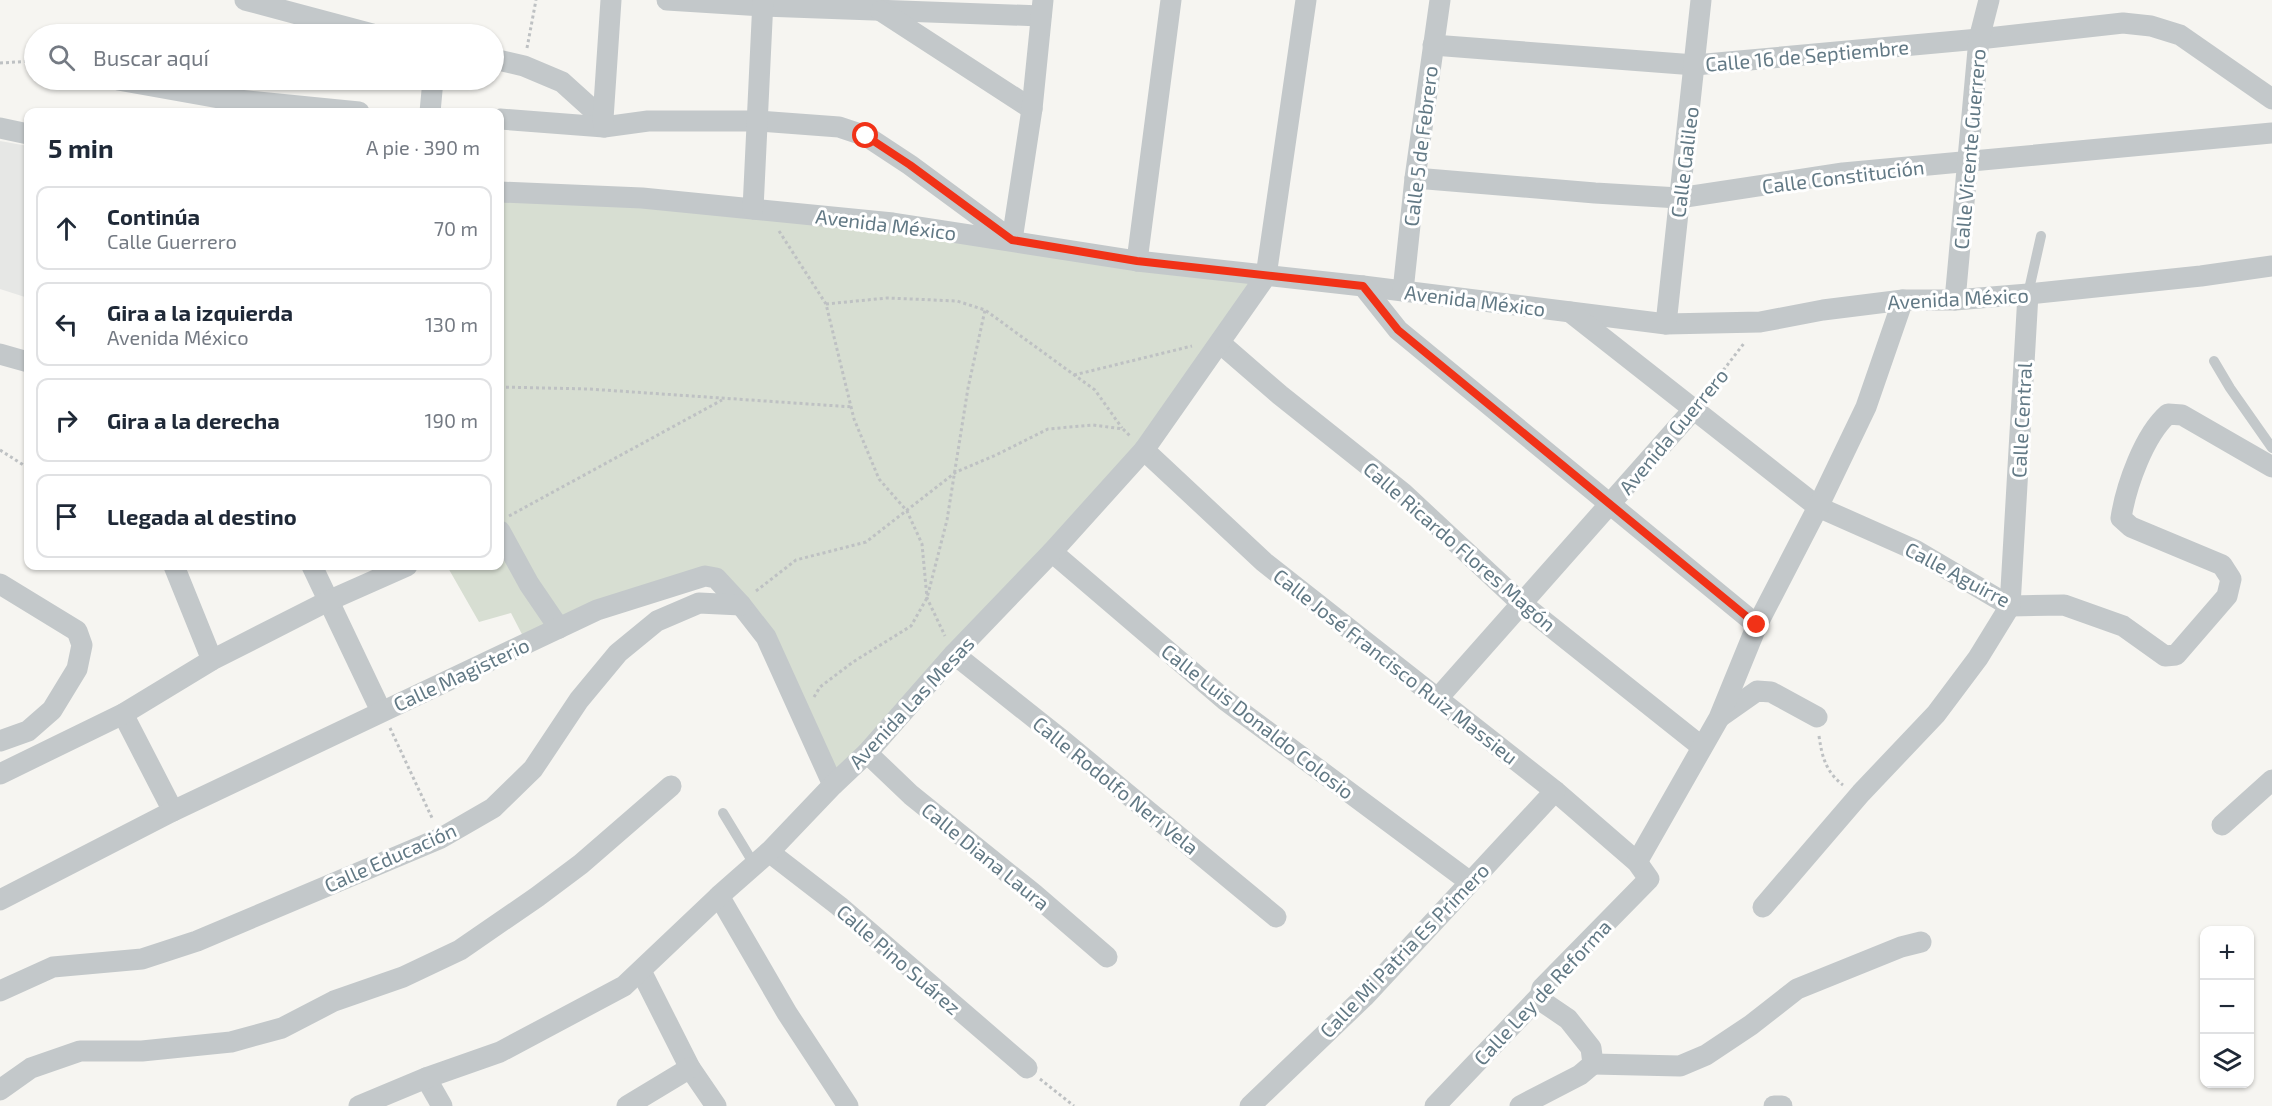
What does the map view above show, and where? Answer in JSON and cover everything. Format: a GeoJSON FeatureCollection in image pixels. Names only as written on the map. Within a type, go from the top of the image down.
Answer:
{"type":"FeatureCollection","features":[{"type":"Feature","properties":{"kind":"street"},"geometry":{"type":"LineString","coordinates":[[245,0],[335,24]]}},
{"type":"Feature","properties":{"kind":"street"},"geometry":{"type":"LineString","coordinates":[[603,123],[611,0]]}},
{"type":"Feature","properties":{"kind":"street"},"geometry":{"type":"LineString","coordinates":[[504,119],[603,123],[758,121],[839,127],[866,136],[910,165],[1012,240],[1032,109],[1042,8],[878,10],[667,0]]}},
{"type":"Feature","properties":{"kind":"street"},"geometry":{"type":"LineString","coordinates":[[1137,261],[1171,0]]}},
{"type":"Feature","properties":{"kind":"street"},"geometry":{"type":"LineString","coordinates":[[1220,343],[1266,276],[1306,0]]}},
{"type":"Feature","properties":{"kind":"street","name":"Calle 5 de Febrero"},"geometry":{"type":"LineString","coordinates":[[1403,291],[1415,178],[1440,0]]}},
{"type":"Feature","properties":{"kind":"street","name":"Calle Galileo"},"geometry":{"type":"LineString","coordinates":[[1666,324],[1701,0]]}},
{"type":"Feature","properties":{"kind":"street","name":"Calle Vicente Guerrero"},"geometry":{"type":"LineString","coordinates":[[1955,300],[1979,39],[1989,0]]}},
{"type":"Feature","properties":{"kind":"street"},"geometry":{"type":"LineString","coordinates":[[753,209],[763,3]]}},
{"type":"Feature","properties":{"kind":"street"},"geometry":{"type":"LineString","coordinates":[[878,10],[1032,109]]}},
{"type":"Feature","properties":{"kind":"street","name":"Calle 16 de Septiembre"},"geometry":{"type":"LineString","coordinates":[[1433,45],[1695,65],[1979,39],[2122,22],[2151,26],[2180,35],[2272,99]]}},
{"type":"Feature","properties":{"kind":"street"},"geometry":{"type":"LineString","coordinates":[[504,61],[524,66],[562,82],[603,123]]}},
{"type":"Feature","properties":{"kind":"street"},"geometry":{"type":"LineString","coordinates":[[174,90],[219,98],[319,108]]}},
{"type":"Feature","properties":{"kind":"street"},"geometry":{"type":"LineString","coordinates":[[430,108],[432,90]]}},
{"type":"Feature","properties":{"kind":"street"},"geometry":{"type":"LineString","coordinates":[[3,129],[24,133]]}},
{"type":"Feature","properties":{"kind":"street","name":"Calle Constitución"},"geometry":{"type":"LineString","coordinates":[[1415,178],[1679,198],[1843,173],[2272,133]]}},
{"type":"Feature","properties":{"kind":"street","name":"Avenida México"},"geometry":{"type":"LineString","coordinates":[[504,192],[642,198],[893,223],[1137,261],[1363,286],[1666,324],[1760,322],[1823,310],[1903,300],[1955,300],[2028,294],[2202,276],[2272,266]]}},
{"type":"Feature","properties":{"kind":"street"},"geometry":{"type":"LineString","coordinates":[[1363,286],[1398,330],[1757,625]]}},
{"type":"Feature","properties":{"kind":"street","name":"Calle Central"},"geometry":{"type":"LineString","coordinates":[[2010,606],[2028,294]]}},
{"type":"Feature","properties":{"kind":"street","name":"Calle Ley de Reforma"},"geometry":{"type":"LineString","coordinates":[[1435,1106],[1540,996],[1542,988],[1643,871],[1665,815],[1719,718],[1757,625],[1866,407],[1903,300]]}},
{"type":"Feature","properties":{"kind":"street","name":"Calle Aguirre"},"geometry":{"type":"LineString","coordinates":[[1569,312],[1818,507],[1915,549],[2010,606],[2064,605],[2123,626],[2165,656],[2176,655],[2228,596],[2231,579],[2222,565],[2131,527],[2121,518],[2125,492],[2156,425],[2168,414],[2182,415],[2272,467]]}},
{"type":"Feature","properties":{"kind":"street","name":"Avenida Las Mesas"},"geometry":{"type":"LineString","coordinates":[[359,1106],[426,1078],[500,1052],[624,986],[641,971],[762,858],[867,753],[954,654],[1052,552],[1144,450],[1220,343]]}},
{"type":"Feature","properties":{"kind":"street","name":"Calle Ricardo Flores Magón"},"geometry":{"type":"LineString","coordinates":[[1220,343],[1280,395],[1403,493],[1521,603],[1702,747]]}},
{"type":"Feature","properties":{"kind":"street"},"geometry":{"type":"LineString","coordinates":[[0,354],[24,361]]}},
{"type":"Feature","properties":{"kind":"street","name":"Avenida Guerrero"},"geometry":{"type":"LineString","coordinates":[[1438,698],[1693,410]]}},
{"type":"Feature","properties":{"kind":"street","name":"Calle José Francisco Ruiz Massieu"},"geometry":{"type":"LineString","coordinates":[[1144,450],[1264,562],[1555,792],[1643,871]]}},
{"type":"Feature","properties":{"kind":"street"},"geometry":{"type":"LineString","coordinates":[[504,538],[529,584],[559,628]]}},
{"type":"Feature","properties":{"kind":"street","name":"Calle Luis Donaldo Colosio"},"geometry":{"type":"LineString","coordinates":[[1052,552],[1225,700],[1470,882]]}},
{"type":"Feature","properties":{"kind":"street"},"geometry":{"type":"LineString","coordinates":[[176,570],[212,660]]}},
{"type":"Feature","properties":{"kind":"street"},"geometry":{"type":"LineString","coordinates":[[314,570],[381,711]]}},
{"type":"Feature","properties":{"kind":"street"},"geometry":{"type":"LineString","coordinates":[[0,774],[123,714],[212,660],[328,601],[398,570]]}},
{"type":"Feature","properties":{"kind":"street","name":"Calle Magisterio"},"geometry":{"type":"LineString","coordinates":[[0,900],[173,812],[597,610],[705,576],[716,578],[741,604],[766,637],[833,785]]}},
{"type":"Feature","properties":{"kind":"street"},"geometry":{"type":"LineString","coordinates":[[0,584],[77,631],[82,645],[77,669],[52,710],[28,731],[0,741]]}},
{"type":"Feature","properties":{"kind":"street","name":"Calle Educación"},"geometry":{"type":"LineString","coordinates":[[0,992],[53,967],[142,959],[197,940],[441,838],[493,808],[534,769],[579,700],[618,653],[657,621],[699,603],[741,604]]}},
{"type":"Feature","properties":{"kind":"street"},"geometry":{"type":"LineString","coordinates":[[1763,907],[1860,794],[1936,714],[1958,686],[2010,606]]}},
{"type":"Feature","properties":{"kind":"street","name":"Calle Rodolfo Neri Vela"},"geometry":{"type":"LineString","coordinates":[[954,654],[1276,917]]}},
{"type":"Feature","properties":{"kind":"street"},"geometry":{"type":"LineString","coordinates":[[1719,718],[1757,691],[1770,692],[1816,717]]}},
{"type":"Feature","properties":{"kind":"street"},"geometry":{"type":"LineString","coordinates":[[123,714],[173,812]]}},
{"type":"Feature","properties":{"kind":"street","name":"Calle Diana Laura"},"geometry":{"type":"LineString","coordinates":[[867,753],[911,795],[1034,894],[1107,957]]}},
{"type":"Feature","properties":{"kind":"street"},"geometry":{"type":"LineString","coordinates":[[2222,825],[2272,780]]}},
{"type":"Feature","properties":{"kind":"street"},"geometry":{"type":"LineString","coordinates":[[0,1090],[31,1068],[80,1051],[153,1050],[231,1042],[282,1028],[334,1001],[403,976],[460,950],[537,897],[581,864],[671,786]]}},
{"type":"Feature","properties":{"kind":"street","name":"Calle Mi Patria Es Primero"},"geometry":{"type":"LineString","coordinates":[[1250,1106],[1364,997],[1555,792]]}},
{"type":"Feature","properties":{"kind":"street","name":"Calle Pino Suárez"},"geometry":{"type":"LineString","coordinates":[[762,858],[839,906],[1027,1068]]}},
{"type":"Feature","properties":{"kind":"street"},"geometry":{"type":"LineString","coordinates":[[719,896],[787,1013],[845,1105]]}},
{"type":"Feature","properties":{"kind":"street"},"geometry":{"type":"LineString","coordinates":[[1520,1106],[1580,1075],[1593,1064],[1680,1066],[1706,1055],[1751,1025],[1797,988],[1901,946],[1921,942]]}},
{"type":"Feature","properties":{"kind":"street"},"geometry":{"type":"LineString","coordinates":[[641,971],[707,1102]]}},
{"type":"Feature","properties":{"kind":"street"},"geometry":{"type":"LineString","coordinates":[[1540,996],[1543,1002],[1568,1019],[1591,1048],[1593,1064]]}},
{"type":"Feature","properties":{"kind":"street"},"geometry":{"type":"LineString","coordinates":[[627,1106],[690,1068]]}},
{"type":"Feature","properties":{"kind":"street"},"geometry":{"type":"LineString","coordinates":[[426,1078],[442,1106]]}},
{"type":"Feature","properties":{"kind":"street"},"geometry":{"type":"LineString","coordinates":[[1774,1106],[1782,1106]]}},
{"type":"Feature","properties":{"kind":"lane","name":"Calle Central"},"geometry":{"type":"LineString","coordinates":[[2028,294],[2041,236]]}},
{"type":"Feature","properties":{"kind":"lane"},"geometry":{"type":"LineString","coordinates":[[2214,361],[2272,448]]}},
{"type":"Feature","properties":{"kind":"lane"},"geometry":{"type":"LineString","coordinates":[[723,813],[762,858]]}},
{"type":"Feature","properties":{"kind":"path"},"geometry":{"type":"LineString","coordinates":[[524,66],[536,0]]}},
{"type":"Feature","properties":{"kind":"path"},"geometry":{"type":"LineString","coordinates":[[0,63],[24,62]]}},
{"type":"Feature","properties":{"kind":"path"},"geometry":{"type":"LineString","coordinates":[[753,209],[781,232],[826,304],[853,407],[854,419],[879,479],[907,511],[922,544],[927,598],[954,654]]}},
{"type":"Feature","properties":{"kind":"path"},"geometry":{"type":"LineString","coordinates":[[826,304],[887,298],[957,301],[985,310],[1095,390],[1123,429],[1144,450]]}},
{"type":"Feature","properties":{"kind":"path"},"geometry":{"type":"LineString","coordinates":[[801,716],[820,687],[853,662],[911,626],[927,598],[947,520],[968,388],[985,310]]}},
{"type":"Feature","properties":{"kind":"path","name":"Avenida Guerrero"},"geometry":{"type":"LineString","coordinates":[[1693,410],[1760,322]]}},
{"type":"Feature","properties":{"kind":"path"},"geometry":{"type":"LineString","coordinates":[[1074,375],[1193,346],[1220,343]]}},
{"type":"Feature","properties":{"kind":"path"},"geometry":{"type":"LineString","coordinates":[[504,387],[589,389],[722,400],[853,407]]}},
{"type":"Feature","properties":{"kind":"path"},"geometry":{"type":"LineString","coordinates":[[504,519],[722,400]]}},
{"type":"Feature","properties":{"kind":"path"},"geometry":{"type":"LineString","coordinates":[[741,604],[796,560],[866,542],[956,472],[1048,429],[1093,425],[1123,429]]}},
{"type":"Feature","properties":{"kind":"path"},"geometry":{"type":"LineString","coordinates":[[0,450],[24,465]]}},
{"type":"Feature","properties":{"kind":"path"},"geometry":{"type":"LineString","coordinates":[[381,711],[441,838]]}},
{"type":"Feature","properties":{"kind":"path"},"geometry":{"type":"LineString","coordinates":[[1816,717],[1822,758],[1830,775],[1842,785],[1860,794]]}},
{"type":"Feature","properties":{"kind":"path"},"geometry":{"type":"LineString","coordinates":[[1027,1068],[1074,1106]]}},
{"type":"Feature","properties":{"kind":"shaded area"},"geometry":{"type":"Polygon","coordinates":[[[0,141],[24,145],[24,297],[0,289],[0,141]]]}},
{"type":"Feature","properties":{"kind":"shaded area"},"geometry":{"type":"Polygon","coordinates":[[[504,192],[642,198],[1266,276],[1144,450],[833,785],[766,637],[716,578],[527,644],[511,613],[479,622],[449,570],[504,570],[504,192]]]}},
{"type":"Feature","properties":{"kind":"route"},"geometry":{"type":"LineString","coordinates":[[866,136],[910,165],[1012,240],[1137,261],[1363,286],[1398,330],[1757,625]]}}]}
